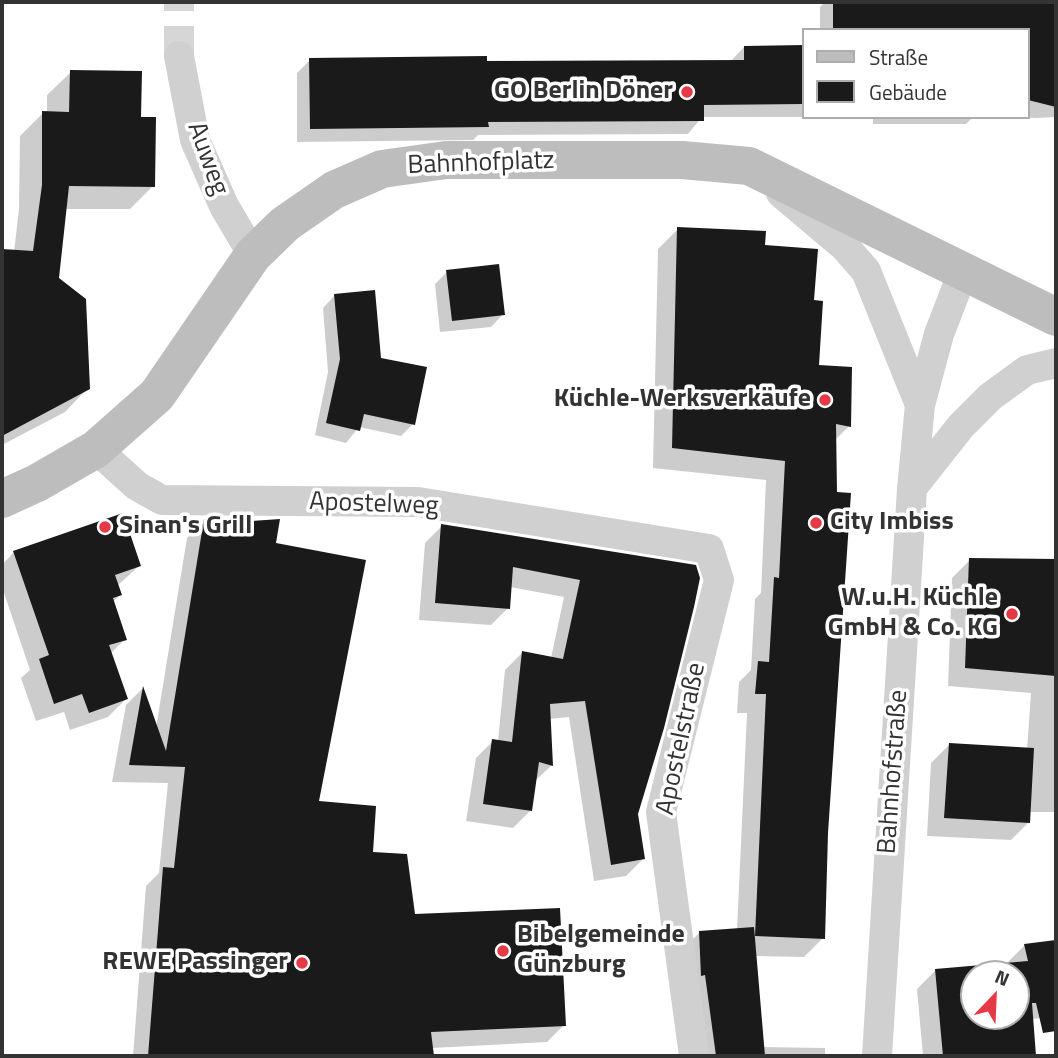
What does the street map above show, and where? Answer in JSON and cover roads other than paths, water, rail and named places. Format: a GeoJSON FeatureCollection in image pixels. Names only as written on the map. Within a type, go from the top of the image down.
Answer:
{"type":"FeatureCollection","features":[{"type":"Feature","properties":{"kind":"main road","name":"Bahnhofplatz"},"geometry":{"type":"LineString","coordinates":[[2,499],[96,449],[157,395],[253,255],[285,224],[334,190],[382,169],[446,160],[682,160],[749,166],[895,235],[963,272],[1056,317]]}},
{"type":"Feature","properties":{"kind":"street","name":"Auweg"},"geometry":{"type":"LineString","coordinates":[[179,56],[195,139],[224,206],[253,255]]}},
{"type":"Feature","properties":{"kind":"street","name":"Bahnhofstraße"},"geometry":{"type":"LineString","coordinates":[[749,166],[845,247],[866,271],[920,405]]}},
{"type":"Feature","properties":{"kind":"street","name":"Bahnhofstraße"},"geometry":{"type":"LineString","coordinates":[[877,1056],[912,489],[920,405],[939,334],[963,272]]}},
{"type":"Feature","properties":{"kind":"street"},"geometry":{"type":"LineString","coordinates":[[912,489],[961,426],[990,397],[1027,370],[1056,363]]}},
{"type":"Feature","properties":{"kind":"street","name":"Apostelweg"},"geometry":{"type":"LineString","coordinates":[[96,449],[137,486],[162,500],[418,502],[709,549]]}},
{"type":"Feature","properties":{"kind":"street","name":"Apostelstraße"},"geometry":{"type":"LineString","coordinates":[[694,1056],[661,812],[719,580],[709,549]]}},
{"type":"Feature","properties":{"kind":"tunnel"},"geometry":{"type":"LineString","coordinates":[[179,2],[179,56]]}},
{"type":"Feature","properties":{"kind":"place","name":"GO Berlin Döner"},"geometry":{"type":"Point","coordinates":[687,92]}},
{"type":"Feature","properties":{"kind":"place","name":"Küchle-Werksverkäufe"},"geometry":{"type":"Point","coordinates":[825,400]}},
{"type":"Feature","properties":{"kind":"place","name":"City Imbiss"},"geometry":{"type":"Point","coordinates":[816,523]}},
{"type":"Feature","properties":{"kind":"place","name":"Sinan's Grill"},"geometry":{"type":"Point","coordinates":[105,527]}},
{"type":"Feature","properties":{"kind":"place","name":"W.u.H. Küchle GmbH & Co. KG"},"geometry":{"type":"Point","coordinates":[1012,614]}},
{"type":"Feature","properties":{"kind":"place","name":"Bibelgemeinde Günzburg"},"geometry":{"type":"Point","coordinates":[503,951]}},
{"type":"Feature","properties":{"kind":"place","name":"REWE Passinger"},"geometry":{"type":"Point","coordinates":[302,963]}}]}
